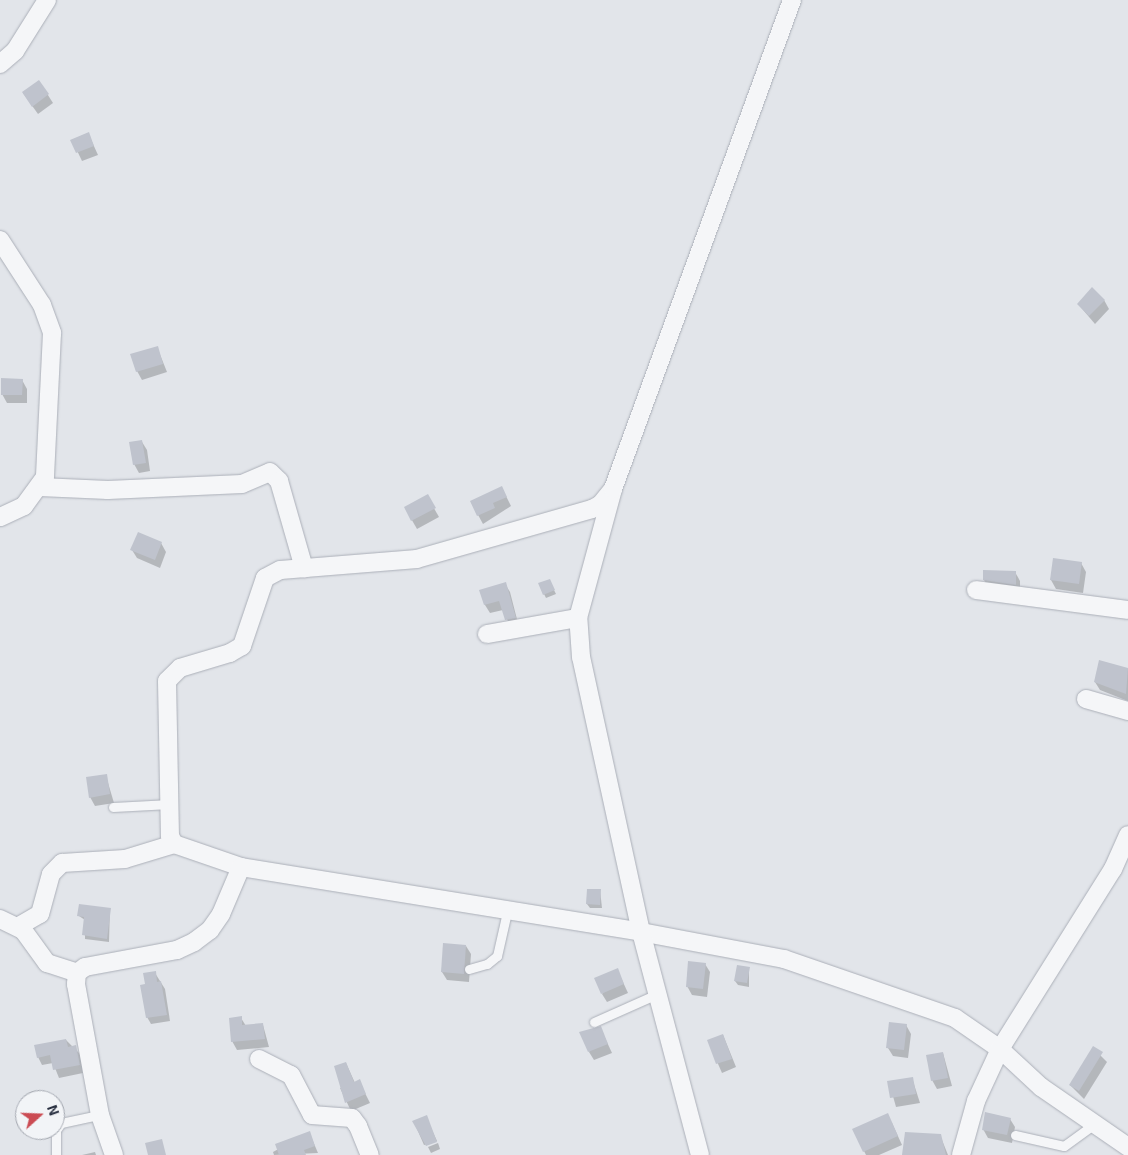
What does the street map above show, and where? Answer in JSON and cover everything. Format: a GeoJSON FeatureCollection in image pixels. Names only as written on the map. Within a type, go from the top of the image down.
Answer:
{"type":"FeatureCollection","features":[{"type":"Feature","properties":{"kind":"street"},"geometry":{"type":"LineString","coordinates":[[0,64],[15,51],[47,0]]}},
{"type":"Feature","properties":{"kind":"street"},"geometry":{"type":"LineString","coordinates":[[700,1155],[659,993],[641,932],[581,657],[578,618],[613,489],[792,0]]}},
{"type":"Feature","properties":{"kind":"street"},"geometry":{"type":"LineString","coordinates":[[0,240],[45,310],[52,334],[48,463],[40,487],[24,506],[0,517]]}},
{"type":"Feature","properties":{"kind":"street"},"geometry":{"type":"LineString","coordinates":[[40,487],[108,490],[242,484],[270,472],[279,481],[304,568]]}},
{"type":"Feature","properties":{"kind":"street"},"geometry":{"type":"LineString","coordinates":[[174,844],[170,836],[170,676],[180,668],[230,654],[242,646],[265,578],[280,570],[417,559],[532,523],[592,508],[601,504],[613,489]]}},
{"type":"Feature","properties":{"kind":"street"},"geometry":{"type":"LineString","coordinates":[[976,590],[1128,610]]}},
{"type":"Feature","properties":{"kind":"street"},"geometry":{"type":"LineString","coordinates":[[487,634],[578,618]]}},
{"type":"Feature","properties":{"kind":"street"},"geometry":{"type":"LineString","coordinates":[[1086,699],[1128,712]]}},
{"type":"Feature","properties":{"kind":"street"},"geometry":{"type":"LineString","coordinates":[[961,1155],[976,1101],[1000,1048],[1113,869],[1128,835]]}},
{"type":"Feature","properties":{"kind":"street"},"geometry":{"type":"LineString","coordinates":[[19,926],[40,914],[51,874],[62,863],[125,859],[174,844],[241,867],[507,912],[641,932],[784,959],[955,1018],[1000,1048],[1042,1087],[1128,1147]]}},
{"type":"Feature","properties":{"kind":"street"},"geometry":{"type":"LineString","coordinates":[[114,1155],[100,1116],[76,984],[77,973],[85,967],[177,950],[194,942],[210,930],[220,914],[241,867]]}},
{"type":"Feature","properties":{"kind":"street"},"geometry":{"type":"LineString","coordinates":[[0,920],[19,926],[40,957],[55,967],[77,973]]}},
{"type":"Feature","properties":{"kind":"street"},"geometry":{"type":"LineString","coordinates":[[259,1059],[291,1075],[312,1115],[352,1118],[358,1126],[370,1155]]}},
{"type":"Feature","properties":{"kind":"lane"},"geometry":{"type":"LineString","coordinates":[[113,807],[170,804]]}},
{"type":"Feature","properties":{"kind":"lane"},"geometry":{"type":"LineString","coordinates":[[469,969],[487,964],[497,956],[507,912]]}},
{"type":"Feature","properties":{"kind":"lane"},"geometry":{"type":"LineString","coordinates":[[594,1022],[659,993]]}},
{"type":"Feature","properties":{"kind":"lane"},"geometry":{"type":"LineString","coordinates":[[56,1155],[56,1130],[61,1124],[100,1116]]}},
{"type":"Feature","properties":{"kind":"lane"},"geometry":{"type":"LineString","coordinates":[[1015,1135],[1064,1146],[1094,1124]]}},
{"type":"Feature","properties":{"kind":"building"},"geometry":{"type":"Polygon","coordinates":[[[39,80],[49,94],[32,107],[22,92],[39,80]]]}},
{"type":"Feature","properties":{"kind":"building"},"geometry":{"type":"Polygon","coordinates":[[[89,132],[94,146],[76,153],[70,140],[89,132]]]}},
{"type":"Feature","properties":{"kind":"building"},"geometry":{"type":"Polygon","coordinates":[[[1092,287],[1105,300],[1089,316],[1077,304],[1092,287]]]}},
{"type":"Feature","properties":{"kind":"building"},"geometry":{"type":"Polygon","coordinates":[[[158,346],[163,364],[136,372],[130,354],[158,346]]]}},
{"type":"Feature","properties":{"kind":"building"},"geometry":{"type":"Polygon","coordinates":[[[1,378],[23,379],[22,395],[1,395],[1,378]]]}},
{"type":"Feature","properties":{"kind":"building"},"geometry":{"type":"Polygon","coordinates":[[[142,440],[146,463],[133,465],[129,442],[142,440]]]}},
{"type":"Feature","properties":{"kind":"building"},"geometry":{"type":"Polygon","coordinates":[[[502,486],[507,497],[493,503],[495,508],[477,516],[470,501],[502,486]]]}},
{"type":"Feature","properties":{"kind":"building"},"geometry":{"type":"Polygon","coordinates":[[[428,494],[436,508],[411,521],[404,507],[428,494]]]}},
{"type":"Feature","properties":{"kind":"building"},"geometry":{"type":"Polygon","coordinates":[[[138,532],[162,542],[155,560],[130,550],[138,532]]]}},
{"type":"Feature","properties":{"kind":"building"},"geometry":{"type":"Polygon","coordinates":[[[1053,558],[1082,562],[1079,584],[1050,580],[1053,558]]]}},
{"type":"Feature","properties":{"kind":"building"},"geometry":{"type":"Polygon","coordinates":[[[983,570],[1016,571],[1016,585],[983,580],[983,570]]]}},
{"type":"Feature","properties":{"kind":"building"},"geometry":{"type":"Polygon","coordinates":[[[550,579],[555,590],[543,595],[538,583],[550,579]]]}},
{"type":"Feature","properties":{"kind":"building"},"geometry":{"type":"Polygon","coordinates":[[[506,582],[516,618],[505,620],[499,601],[484,605],[479,590],[506,582]]]}},
{"type":"Feature","properties":{"kind":"building"},"geometry":{"type":"Polygon","coordinates":[[[1099,660],[1128,668],[1126,694],[1094,682],[1099,660]]]}},
{"type":"Feature","properties":{"kind":"building"},"geometry":{"type":"Polygon","coordinates":[[[107,774],[110,794],[89,798],[86,777],[107,774]]]}},
{"type":"Feature","properties":{"kind":"building"},"geometry":{"type":"Polygon","coordinates":[[[587,889],[601,889],[600,905],[586,904],[587,889]]]}},
{"type":"Feature","properties":{"kind":"building"},"geometry":{"type":"Polygon","coordinates":[[[79,904],[111,908],[107,939],[82,935],[84,917],[77,916],[79,904]]]}},
{"type":"Feature","properties":{"kind":"building"},"geometry":{"type":"Polygon","coordinates":[[[443,943],[466,945],[464,974],[441,972],[443,943]]]}},
{"type":"Feature","properties":{"kind":"building"},"geometry":{"type":"Polygon","coordinates":[[[688,961],[706,963],[703,989],[686,987],[688,961]]]}},
{"type":"Feature","properties":{"kind":"building"},"geometry":{"type":"Polygon","coordinates":[[[737,965],[750,967],[747,983],[734,981],[737,965]]]}},
{"type":"Feature","properties":{"kind":"building"},"geometry":{"type":"Polygon","coordinates":[[[618,968],[624,984],[601,994],[594,978],[618,968]]]}},
{"type":"Feature","properties":{"kind":"building"},"geometry":{"type":"Polygon","coordinates":[[[156,971],[157,982],[161,981],[167,1015],[146,1018],[140,985],[145,984],[143,973],[156,971]]]}},
{"type":"Feature","properties":{"kind":"building"},"geometry":{"type":"Polygon","coordinates":[[[242,1016],[242,1025],[263,1023],[265,1039],[231,1042],[229,1018],[242,1016]]]}},
{"type":"Feature","properties":{"kind":"building"},"geometry":{"type":"Polygon","coordinates":[[[889,1022],[907,1024],[904,1050],[886,1048],[889,1022]]]}},
{"type":"Feature","properties":{"kind":"building"},"geometry":{"type":"Polygon","coordinates":[[[601,1026],[608,1044],[588,1052],[579,1032],[601,1026]]]}},
{"type":"Feature","properties":{"kind":"building"},"geometry":{"type":"Polygon","coordinates":[[[723,1034],[732,1059],[716,1064],[707,1040],[723,1034]]]}},
{"type":"Feature","properties":{"kind":"building"},"geometry":{"type":"Polygon","coordinates":[[[66,1039],[68,1047],[76,1045],[80,1065],[53,1070],[50,1055],[37,1058],[34,1045],[66,1039]]]}},
{"type":"Feature","properties":{"kind":"building"},"geometry":{"type":"Polygon","coordinates":[[[1093,1046],[1103,1052],[1079,1091],[1069,1085],[1093,1046]]]}},
{"type":"Feature","properties":{"kind":"building"},"geometry":{"type":"Polygon","coordinates":[[[943,1052],[948,1078],[931,1081],[926,1055],[943,1052]]]}},
{"type":"Feature","properties":{"kind":"building"},"geometry":{"type":"Polygon","coordinates":[[[346,1062],[354,1082],[360,1079],[366,1094],[345,1103],[334,1066],[346,1062]]]}},
{"type":"Feature","properties":{"kind":"building"},"geometry":{"type":"Polygon","coordinates":[[[913,1077],[916,1094],[890,1098],[887,1081],[913,1077]]]}},
{"type":"Feature","properties":{"kind":"building"},"geometry":{"type":"Polygon","coordinates":[[[985,1112],[1011,1118],[1007,1135],[982,1130],[985,1112]]]}},
{"type":"Feature","properties":{"kind":"building"},"geometry":{"type":"Polygon","coordinates":[[[888,1113],[898,1136],[863,1152],[852,1129],[888,1113]]]}},
{"type":"Feature","properties":{"kind":"building"},"geometry":{"type":"Polygon","coordinates":[[[427,1115],[437,1142],[426,1146],[412,1121],[427,1115]]]}},
{"type":"Feature","properties":{"kind":"building"},"geometry":{"type":"Polygon","coordinates":[[[310,1131],[315,1146],[304,1150],[306,1155],[279,1155],[275,1144],[310,1131]]]}},
{"type":"Feature","properties":{"kind":"building"},"geometry":{"type":"Polygon","coordinates":[[[905,1132],[941,1134],[946,1155],[902,1155],[905,1132]]]}},
{"type":"Feature","properties":{"kind":"building"},"geometry":{"type":"Polygon","coordinates":[[[162,1139],[166,1155],[148,1155],[145,1143],[162,1139]]]}}]}
